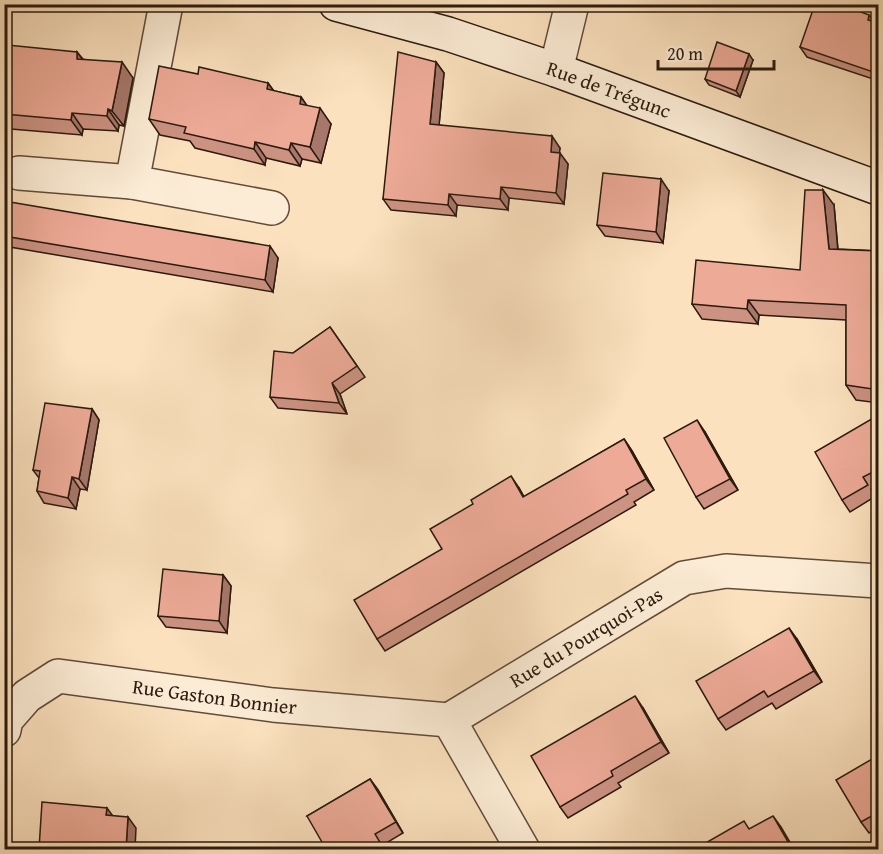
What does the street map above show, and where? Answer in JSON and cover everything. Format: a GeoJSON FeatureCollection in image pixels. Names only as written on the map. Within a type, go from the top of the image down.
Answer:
{"type":"FeatureCollection","features":[{"type":"Feature","properties":{"kind":"street"},"geometry":{"type":"LineString","coordinates":[[132,182],[166,4]]}},
{"type":"Feature","properties":{"kind":"street","name":"Rue de Trégunc"},"geometry":{"type":"LineString","coordinates":[[336,4],[448,34],[556,70],[879,188]]}},
{"type":"Feature","properties":{"kind":"street"},"geometry":{"type":"LineString","coordinates":[[556,70],[573,4]]}},
{"type":"Feature","properties":{"kind":"street"},"geometry":{"type":"LineString","coordinates":[[19,173],[132,182],[272,208]]}},
{"type":"Feature","properties":{"kind":"street","name":"Rue du Pourquoi-Pas"},"geometry":{"type":"LineString","coordinates":[[449,720],[684,578],[726,571],[879,581]]}},
{"type":"Feature","properties":{"kind":"street","name":"Rue Gaston Bonnier"},"geometry":{"type":"LineString","coordinates":[[4,730],[6,720],[27,696],[58,676],[273,705],[449,720]]}},
{"type":"Feature","properties":{"kind":"street"},"geometry":{"type":"LineString","coordinates":[[449,720],[523,849]]}},
{"type":"Feature","properties":{"kind":"building"},"geometry":{"type":"Polygon","coordinates":[[[815,4],[840,4],[869,15],[868,20],[879,23],[879,74],[800,47],[815,4]]]}},
{"type":"Feature","properties":{"kind":"building"},"geometry":{"type":"Polygon","coordinates":[[[717,42],[749,54],[736,91],[705,79],[717,42]]]}},
{"type":"Feature","properties":{"kind":"building"},"geometry":{"type":"Polygon","coordinates":[[[7,45],[77,52],[77,59],[122,62],[112,111],[108,109],[107,116],[72,113],[71,120],[4,114],[4,52],[6,52],[7,45]]]}},
{"type":"Feature","properties":{"kind":"building"},"geometry":{"type":"Polygon","coordinates":[[[398,52],[436,62],[430,124],[552,136],[551,152],[560,153],[556,193],[501,187],[500,199],[449,194],[448,205],[383,199],[398,52]]]}},
{"type":"Feature","properties":{"kind":"building"},"geometry":{"type":"Polygon","coordinates":[[[159,66],[198,74],[199,67],[268,83],[267,89],[301,97],[300,104],[320,108],[310,147],[291,143],[289,150],[255,142],[254,149],[184,133],[186,127],[149,119],[159,66]]]}},
{"type":"Feature","properties":{"kind":"building"},"geometry":{"type":"Polygon","coordinates":[[[603,173],[661,179],[656,232],[597,225],[603,173]]]}},
{"type":"Feature","properties":{"kind":"building"},"geometry":{"type":"Polygon","coordinates":[[[805,190],[823,190],[829,249],[879,251],[879,390],[846,385],[846,305],[748,300],[747,309],[692,304],[696,260],[800,270],[805,190]]]}},
{"type":"Feature","properties":{"kind":"building"},"geometry":{"type":"Polygon","coordinates":[[[4,201],[270,246],[265,280],[4,236],[4,201]]]}},
{"type":"Feature","properties":{"kind":"building"},"geometry":{"type":"Polygon","coordinates":[[[330,327],[357,366],[332,383],[339,403],[270,397],[274,351],[293,353],[330,327]]]}},
{"type":"Feature","properties":{"kind":"building"},"geometry":{"type":"Polygon","coordinates":[[[45,403],[92,409],[79,479],[72,477],[68,498],[37,491],[40,471],[33,470],[45,403]]]}},
{"type":"Feature","properties":{"kind":"building"},"geometry":{"type":"Polygon","coordinates":[[[875,417],[879,423],[879,469],[863,477],[868,485],[842,500],[815,452],[875,417]]]}},
{"type":"Feature","properties":{"kind":"building"},"geometry":{"type":"Polygon","coordinates":[[[697,420],[730,479],[696,497],[664,438],[697,420]]]}},
{"type":"Feature","properties":{"kind":"building"},"geometry":{"type":"Polygon","coordinates":[[[624,439],[646,479],[626,490],[628,494],[377,639],[354,600],[442,549],[430,529],[473,504],[471,500],[511,476],[523,497],[624,439]]]}},
{"type":"Feature","properties":{"kind":"building"},"geometry":{"type":"Polygon","coordinates":[[[163,569],[223,575],[219,621],[158,616],[163,569]]]}},
{"type":"Feature","properties":{"kind":"building"},"geometry":{"type":"Polygon","coordinates":[[[789,628],[814,671],[768,697],[764,691],[718,719],[696,681],[789,628]]]}},
{"type":"Feature","properties":{"kind":"building"},"geometry":{"type":"Polygon","coordinates":[[[635,696],[661,742],[611,771],[613,776],[560,807],[531,756],[635,696]]]}},
{"type":"Feature","properties":{"kind":"building"},"geometry":{"type":"Polygon","coordinates":[[[879,755],[879,812],[861,822],[836,780],[879,755]]]}},
{"type":"Feature","properties":{"kind":"building"},"geometry":{"type":"Polygon","coordinates":[[[370,779],[396,822],[375,834],[384,849],[326,849],[307,816],[370,779]]]}},
{"type":"Feature","properties":{"kind":"building"},"geometry":{"type":"Polygon","coordinates":[[[42,802],[107,808],[106,815],[128,817],[126,849],[39,849],[42,802]]]}},
{"type":"Feature","properties":{"kind":"building"},"geometry":{"type":"Polygon","coordinates":[[[773,816],[792,849],[695,849],[744,821],[749,829],[773,816]]]}}]}
